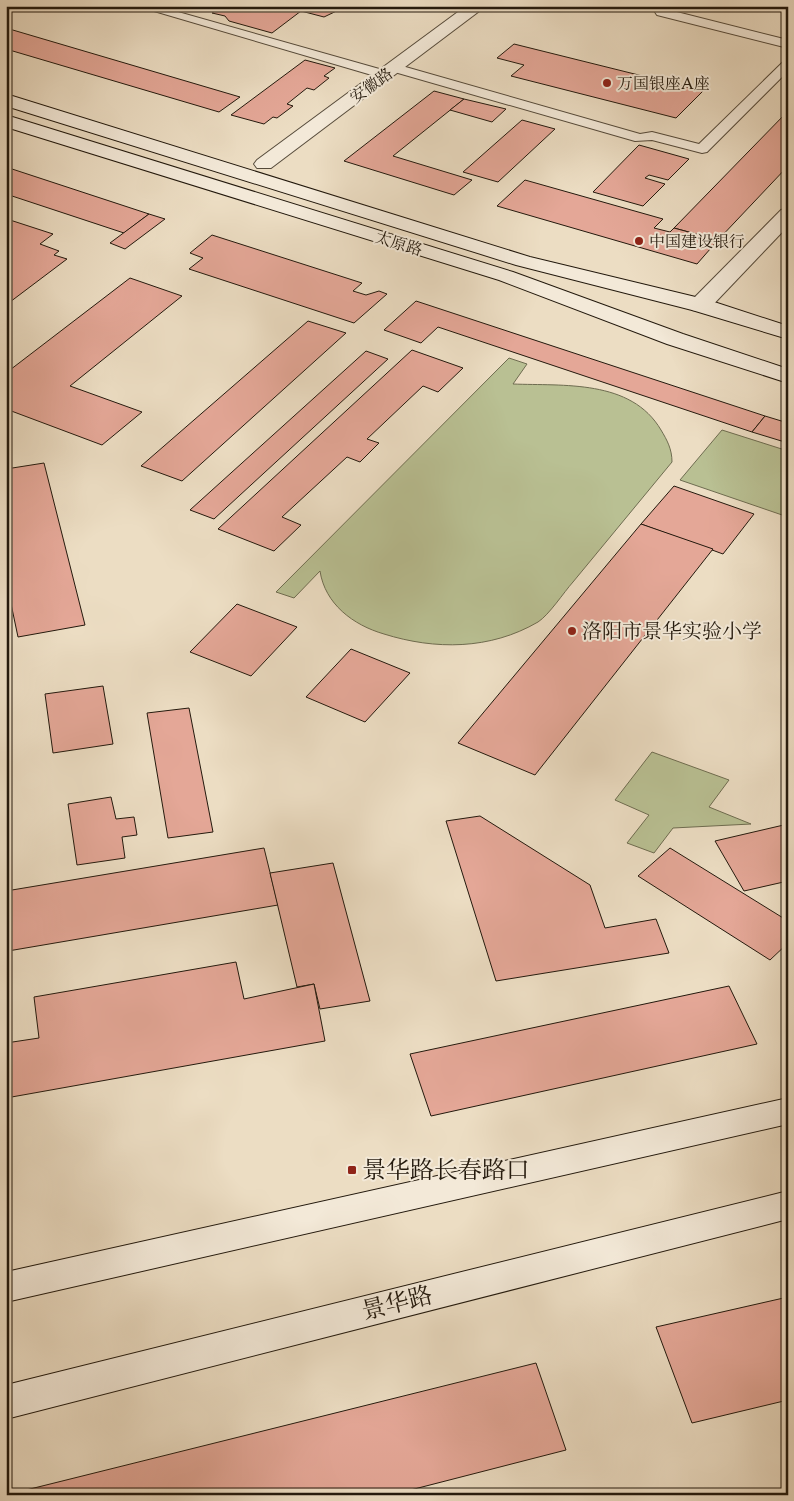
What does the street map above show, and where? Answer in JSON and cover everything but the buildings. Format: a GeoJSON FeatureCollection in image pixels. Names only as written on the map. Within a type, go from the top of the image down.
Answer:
{"type":"FeatureCollection","features":[{"type":"Feature","properties":{"kind":"main road","name":"安徽路"},"geometry":{"type":"LineString","coordinates":[[264,164],[477,6]]}},
{"type":"Feature","properties":{"kind":"main road"},"geometry":{"type":"LineString","coordinates":[[6,86],[536,246],[700,305],[788,214]]}},
{"type":"Feature","properties":{"kind":"main road","name":"太原路"},"geometry":{"type":"LineString","coordinates":[[6,100],[524,261],[700,305],[788,333]]}},
{"type":"Feature","properties":{"kind":"main road","name":"太原路"},"geometry":{"type":"LineString","coordinates":[[6,121],[506,276],[675,339],[788,376]]}},
{"type":"Feature","properties":{"kind":"main road"},"geometry":{"type":"LineString","coordinates":[[6,141],[495,291],[675,339]]}},
{"type":"Feature","properties":{"kind":"main road"},"geometry":{"type":"LineString","coordinates":[[6,1288],[788,1111]]}},
{"type":"Feature","properties":{"kind":"main road","name":"景华路"},"geometry":{"type":"LineString","coordinates":[[6,1402],[788,1205]]}},
{"type":"Feature","properties":{"kind":"lane"},"geometry":{"type":"LineString","coordinates":[[143,6],[640,138],[652,136],[702,149],[788,64]]}},
{"type":"Feature","properties":{"kind":"lane"},"geometry":{"type":"LineString","coordinates":[[661,12],[788,44]]}},
{"type":"Feature","properties":{"kind":"green space"},"geometry":{"type":"Polygon","coordinates":[[[509,358],[527,364],[513,384],[574,386],[594,389],[614,394],[632,402],[648,413],[661,430],[669,445],[672,457],[672,462],[547,614],[538,622],[501,638],[482,642],[442,645],[423,643],[384,634],[351,619],[342,612],[328,594],[320,571],[294,598],[276,592],[509,358]]]}},
{"type":"Feature","properties":{"kind":"green space"},"geometry":{"type":"Polygon","coordinates":[[[722,430],[788,451],[788,517],[680,480],[722,430]]]}},
{"type":"Feature","properties":{"kind":"green space"},"geometry":{"type":"Polygon","coordinates":[[[652,752],[729,780],[709,807],[751,824],[673,828],[654,853],[627,843],[649,815],[615,800],[652,752]]]}},
{"type":"Feature","properties":{"kind":"place","name":"万国银座A座"},"geometry":{"type":"Point","coordinates":[607,83]}},
{"type":"Feature","properties":{"kind":"place","name":"中国建设银行"},"geometry":{"type":"Point","coordinates":[639,241]}},
{"type":"Feature","properties":{"kind":"place","name":"洛阳市景华实验小学"},"geometry":{"type":"Point","coordinates":[572,631]}},
{"type":"Feature","properties":{"kind":"place","name":"景华路长春路口"},"geometry":{"type":"Point","coordinates":[352,1170]}}]}
